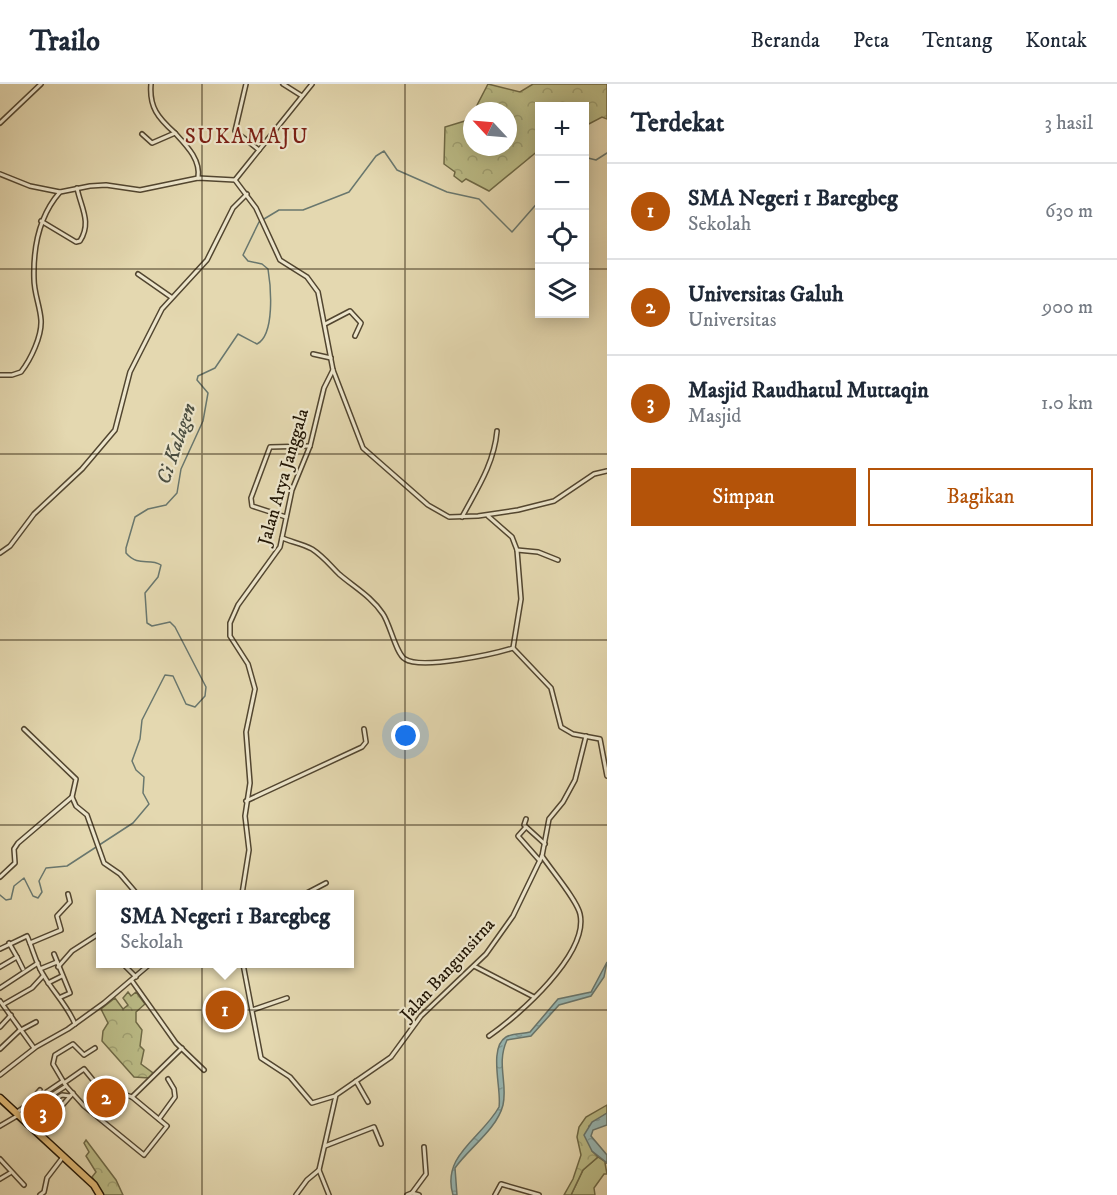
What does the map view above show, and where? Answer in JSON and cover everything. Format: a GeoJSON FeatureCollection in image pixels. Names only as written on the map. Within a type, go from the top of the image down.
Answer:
{"type":"FeatureCollection","features":[{"type":"Feature","properties":{"kind":"highway"},"geometry":{"type":"LineString","coordinates":[[0,1098],[94,1185],[100,1195]]}},
{"type":"Feature","properties":{"kind":"street"},"geometry":{"type":"LineString","coordinates":[[0,123],[41,84]]}},
{"type":"Feature","properties":{"kind":"street"},"geometry":{"type":"LineString","coordinates":[[151,84],[150,97],[155,114],[175,133],[195,158],[200,168],[198,178]]}},
{"type":"Feature","properties":{"kind":"street"},"geometry":{"type":"LineString","coordinates":[[246,84],[235,131],[259,150]]}},
{"type":"Feature","properties":{"kind":"street"},"geometry":{"type":"LineString","coordinates":[[283,84],[302,96]]}},
{"type":"Feature","properties":{"kind":"street"},"geometry":{"type":"LineString","coordinates":[[235,180],[312,84]]}},
{"type":"Feature","properties":{"kind":"street"},"geometry":{"type":"LineString","coordinates":[[142,134],[152,143],[175,133]]}},
{"type":"Feature","properties":{"kind":"street"},"geometry":{"type":"LineString","coordinates":[[0,174],[30,186],[60,192],[106,185],[140,190],[198,178],[235,180],[248,194],[283,263],[303,274],[315,286],[325,324],[333,370],[359,438],[370,456],[435,510],[449,517],[487,515],[554,501],[594,474],[607,471]]}},
{"type":"Feature","properties":{"kind":"street"},"geometry":{"type":"LineString","coordinates":[[41,221],[76,242],[80,241],[86,229],[87,219],[77,188]]}},
{"type":"Feature","properties":{"kind":"street"},"geometry":{"type":"LineString","coordinates":[[0,375],[21,372],[39,333],[41,320],[34,280],[34,255],[41,221],[60,192]]}},
{"type":"Feature","properties":{"kind":"street"},"geometry":{"type":"LineString","coordinates":[[0,553],[10,546],[35,513],[82,469],[116,430],[133,366],[171,297],[207,260],[233,208],[248,194]]}},
{"type":"Feature","properties":{"kind":"street"},"geometry":{"type":"LineString","coordinates":[[138,274],[171,297]]}},
{"type":"Feature","properties":{"kind":"street"},"geometry":{"type":"LineString","coordinates":[[325,324],[348,310],[361,323],[355,336]]}},
{"type":"Feature","properties":{"kind":"street"},"geometry":{"type":"LineString","coordinates":[[313,354],[331,358]]}},
{"type":"Feature","properties":{"kind":"street","name":"Jalan Arya Janggala"},"geometry":{"type":"LineString","coordinates":[[243,890],[249,850],[245,816],[250,783],[246,732],[255,689],[248,664],[233,645],[230,623],[238,605],[274,558],[282,538],[297,476],[310,446],[324,388],[333,370]]}},
{"type":"Feature","properties":{"kind":"street"},"geometry":{"type":"LineString","coordinates":[[462,517],[485,477],[495,450],[497,431]]}},
{"type":"Feature","properties":{"kind":"street"},"geometry":{"type":"LineString","coordinates":[[286,517],[252,506],[251,498],[270,447],[310,446]]}},
{"type":"Feature","properties":{"kind":"street"},"geometry":{"type":"LineString","coordinates":[[487,515],[512,537],[517,550],[521,599],[513,648]]}},
{"type":"Feature","properties":{"kind":"street"},"geometry":{"type":"LineString","coordinates":[[282,538],[310,548],[324,557],[338,573],[374,602],[386,618],[400,654],[406,660],[417,662],[459,660],[513,648]]}},
{"type":"Feature","properties":{"kind":"street"},"geometry":{"type":"LineString","coordinates":[[517,550],[538,552],[558,560]]}},
{"type":"Feature","properties":{"kind":"street"},"geometry":{"type":"LineString","coordinates":[[513,648],[551,688],[561,727],[570,733],[601,741],[607,776]]}},
{"type":"Feature","properties":{"kind":"street"},"geometry":{"type":"LineString","coordinates":[[24,729],[36,738],[58,763],[75,776],[72,797],[76,806],[87,815],[104,863],[120,874],[134,890]]}},
{"type":"Feature","properties":{"kind":"street"},"geometry":{"type":"LineString","coordinates":[[246,801],[362,747],[366,742],[364,729]]}},
{"type":"Feature","properties":{"kind":"street","name":"Jalan Bangunsirna"},"geometry":{"type":"LineString","coordinates":[[336,1095],[391,1057],[423,1014],[474,966],[513,916],[542,856],[549,819],[563,802],[575,780],[586,736]]}},
{"type":"Feature","properties":{"kind":"street"},"geometry":{"type":"LineString","coordinates":[[0,877],[15,863],[14,849],[18,843],[72,797]]}},
{"type":"Feature","properties":{"kind":"street"},"geometry":{"type":"LineString","coordinates":[[526,819],[524,825],[545,844]]}},
{"type":"Feature","properties":{"kind":"street"},"geometry":{"type":"LineString","coordinates":[[526,827],[518,836],[540,861]]}},
{"type":"Feature","properties":{"kind":"street"},"geometry":{"type":"LineString","coordinates":[[489,1036],[513,1020],[566,963],[581,921],[577,905],[542,856]]}},
{"type":"Feature","properties":{"kind":"street"},"geometry":{"type":"LineString","coordinates":[[313,890],[326,883]]}},
{"type":"Feature","properties":{"kind":"street"},"geometry":{"type":"LineString","coordinates":[[30,943],[62,929],[57,916],[70,902],[68,894]]}},
{"type":"Feature","properties":{"kind":"street"},"geometry":{"type":"LineString","coordinates":[[0,949],[26,936],[43,976],[65,1004],[75,1024]]}},
{"type":"Feature","properties":{"kind":"street"},"geometry":{"type":"LineString","coordinates":[[40,969],[57,964],[96,936]]}},
{"type":"Feature","properties":{"kind":"street"},"geometry":{"type":"LineString","coordinates":[[9,944],[24,970]]}},
{"type":"Feature","properties":{"kind":"street"},"geometry":{"type":"LineString","coordinates":[[54,954],[70,994],[59,998]]}},
{"type":"Feature","properties":{"kind":"street"},"geometry":{"type":"LineString","coordinates":[[0,967],[17,957]]}},
{"type":"Feature","properties":{"kind":"street"},"geometry":{"type":"LineString","coordinates":[[0,988],[24,970],[38,963]]}},
{"type":"Feature","properties":{"kind":"street"},"geometry":{"type":"LineString","coordinates":[[474,966],[534,997]]}},
{"type":"Feature","properties":{"kind":"street"},"geometry":{"type":"LineString","coordinates":[[127,968],[136,977]]}},
{"type":"Feature","properties":{"kind":"street"},"geometry":{"type":"LineString","coordinates":[[0,1075],[34,1048],[75,1024],[132,981],[145,968]]}},
{"type":"Feature","properties":{"kind":"street"},"geometry":{"type":"LineString","coordinates":[[244,968],[257,1048],[261,1058],[288,1076],[312,1103],[336,1095]]}},
{"type":"Feature","properties":{"kind":"street"},"geometry":{"type":"LineString","coordinates":[[34,1048],[1,1002],[32,988],[43,976]]}},
{"type":"Feature","properties":{"kind":"street"},"geometry":{"type":"LineString","coordinates":[[48,983],[62,976]]}},
{"type":"Feature","properties":{"kind":"street"},"geometry":{"type":"LineString","coordinates":[[132,981],[182,1048],[204,1070]]}},
{"type":"Feature","properties":{"kind":"street"},"geometry":{"type":"LineString","coordinates":[[252,1010],[287,998]]}},
{"type":"Feature","properties":{"kind":"street"},"geometry":{"type":"LineString","coordinates":[[0,1027],[11,1015]]}},
{"type":"Feature","properties":{"kind":"street"},"geometry":{"type":"LineString","coordinates":[[0,1049],[21,1030],[36,1022]]}},
{"type":"Feature","properties":{"kind":"street"},"geometry":{"type":"LineString","coordinates":[[0,1126],[28,1105],[64,1083],[84,1069],[97,1085],[132,1097],[168,1128],[142,1154],[71,1094],[64,1083],[53,1064],[55,1055],[73,1044],[84,1055],[95,1048]]}},
{"type":"Feature","properties":{"kind":"street"},"geometry":{"type":"LineString","coordinates":[[132,1097],[182,1048]]}},
{"type":"Feature","properties":{"kind":"street"},"geometry":{"type":"LineString","coordinates":[[159,1119],[175,1097],[174,1089],[168,1079]]}},
{"type":"Feature","properties":{"kind":"street"},"geometry":{"type":"LineString","coordinates":[[356,1081],[368,1102]]}},
{"type":"Feature","properties":{"kind":"street"},"geometry":{"type":"LineString","coordinates":[[25,1120],[27,1111],[64,1083]]}},
{"type":"Feature","properties":{"kind":"street"},"geometry":{"type":"LineString","coordinates":[[28,1105],[40,1090]]}},
{"type":"Feature","properties":{"kind":"street"},"geometry":{"type":"LineString","coordinates":[[52,1101],[62,1095],[71,1094]]}},
{"type":"Feature","properties":{"kind":"street"},"geometry":{"type":"LineString","coordinates":[[49,1096],[60,1108],[71,1094]]}},
{"type":"Feature","properties":{"kind":"street"},"geometry":{"type":"LineString","coordinates":[[296,1195],[304,1183],[319,1170],[336,1095]]}},
{"type":"Feature","properties":{"kind":"street"},"geometry":{"type":"LineString","coordinates":[[325,1146],[374,1127],[381,1144]]}},
{"type":"Feature","properties":{"kind":"street"},"geometry":{"type":"LineString","coordinates":[[410,1194],[426,1174],[424,1147]]}},
{"type":"Feature","properties":{"kind":"street"},"geometry":{"type":"LineString","coordinates":[[40,1195],[45,1193],[47,1178],[63,1157]]}},
{"type":"Feature","properties":{"kind":"street"},"geometry":{"type":"LineString","coordinates":[[0,1159],[10,1173],[24,1185]]}},
{"type":"Feature","properties":{"kind":"street"},"geometry":{"type":"LineString","coordinates":[[319,1170],[329,1195]]}},
{"type":"Feature","properties":{"kind":"street"},"geometry":{"type":"LineString","coordinates":[[0,1179],[10,1173]]}},
{"type":"Feature","properties":{"kind":"street"},"geometry":{"type":"LineString","coordinates":[[495,1195],[501,1184],[539,1195]]}},
{"type":"Feature","properties":{"kind":"street"},"geometry":{"type":"LineString","coordinates":[[410,1194],[419,1195]]}},
{"type":"Feature","properties":{"kind":"green space"},"geometry":{"type":"Polygon","coordinates":[[[488,84],[520,92],[533,84],[607,84],[607,119],[602,117],[589,124],[589,102],[535,102],[535,153],[489,191],[466,179],[462,182],[454,176],[455,172],[444,164],[445,127],[463,122],[463,156],[517,156],[517,102],[479,102],[488,84]]]}},
{"type":"Feature","properties":{"kind":"green space"},"geometry":{"type":"Polygon","coordinates":[[[128,992],[131,996],[136,992],[145,1004],[136,1012],[136,1022],[142,1030],[140,1046],[144,1050],[141,1064],[153,1073],[149,1078],[134,1077],[102,1041],[103,1031],[108,1023],[101,1009],[115,998],[123,1009],[128,1005],[123,998],[128,992]]]}},
{"type":"Feature","properties":{"kind":"green space"},"geometry":{"type":"Polygon","coordinates":[[[607,1105],[607,1113],[589,1126],[592,1151],[598,1157],[583,1170],[571,1195],[564,1195],[573,1179],[581,1155],[577,1137],[579,1127],[586,1117],[607,1105]]]}},
{"type":"Feature","properties":{"kind":"green space"},"geometry":{"type":"Polygon","coordinates":[[[86,1140],[116,1180],[123,1195],[104,1195],[92,1177],[96,1172],[86,1156],[89,1152],[84,1143],[86,1140]]]}},
{"type":"Feature","properties":{"kind":"green space"},"geometry":{"type":"Polygon","coordinates":[[[598,1157],[607,1163],[605,1163],[607,1174],[604,1174],[594,1188],[595,1195],[571,1195],[583,1170],[598,1157]]]}},
{"type":"Feature","properties":{"kind":"water"},"geometry":{"type":"Polygon","coordinates":[[[607,962],[604,977],[591,996],[559,1005],[531,1036],[507,1040],[502,1057],[504,1097],[500,1114],[455,1168],[457,1195],[453,1195],[451,1181],[458,1158],[499,1107],[497,1060],[501,1042],[506,1037],[530,1032],[558,999],[591,992],[607,962]]]}},
{"type":"Feature","properties":{"kind":"water"},"geometry":{"type":"Polygon","coordinates":[[[607,1113],[607,1125],[593,1130],[591,1136],[607,1155],[607,1163],[592,1151],[584,1135],[592,1122],[607,1113]]]}},
{"type":"Feature","properties":{"kind":"waterway","name":"Ci Kalagen"},"geometry":{"type":"LineString","coordinates":[[0,895],[6,900],[11,899],[14,886],[24,878],[33,896],[38,898],[42,892],[39,881],[46,868],[67,866],[133,823],[149,804],[143,793],[144,777],[136,770],[132,761],[140,739],[142,720],[165,675],[173,676],[186,704],[195,707],[205,696],[206,687],[175,627],[170,622],[152,626],[147,623],[145,593],[158,577],[161,565],[135,560],[126,553],[126,548],[135,517],[148,509],[166,505],[177,493],[181,469],[203,421],[208,393],[197,380],[198,376],[215,368],[238,334],[257,344],[267,331],[270,310],[268,269],[262,264],[248,261],[243,255],[259,222],[279,210],[303,210],[349,192],[376,156],[384,151],[397,170],[447,192],[479,199],[512,232],[535,206]]}},
{"type":"Feature","properties":{"kind":"waterway","name":"Ci Kalagen"},"geometry":{"type":"LineString","coordinates":[[589,158],[596,160],[607,153]]}},
{"type":"Feature","properties":{"kind":"place","name":"SMA Negeri 1 Baregbeg"},"geometry":{"type":"Point","coordinates":[225,1010]}},
{"type":"Feature","properties":{"kind":"place","name":"Universitas Galuh"},"geometry":{"type":"Point","coordinates":[106,1098]}},
{"type":"Feature","properties":{"kind":"place","name":"Masjid Raudhatul Muttaqin"},"geometry":{"type":"Point","coordinates":[43,1113]}},
{"type":"Feature","properties":{"kind":"district","name":"SUKAMAJU"},"geometry":{"type":"Point","coordinates":[247,137]}}]}
